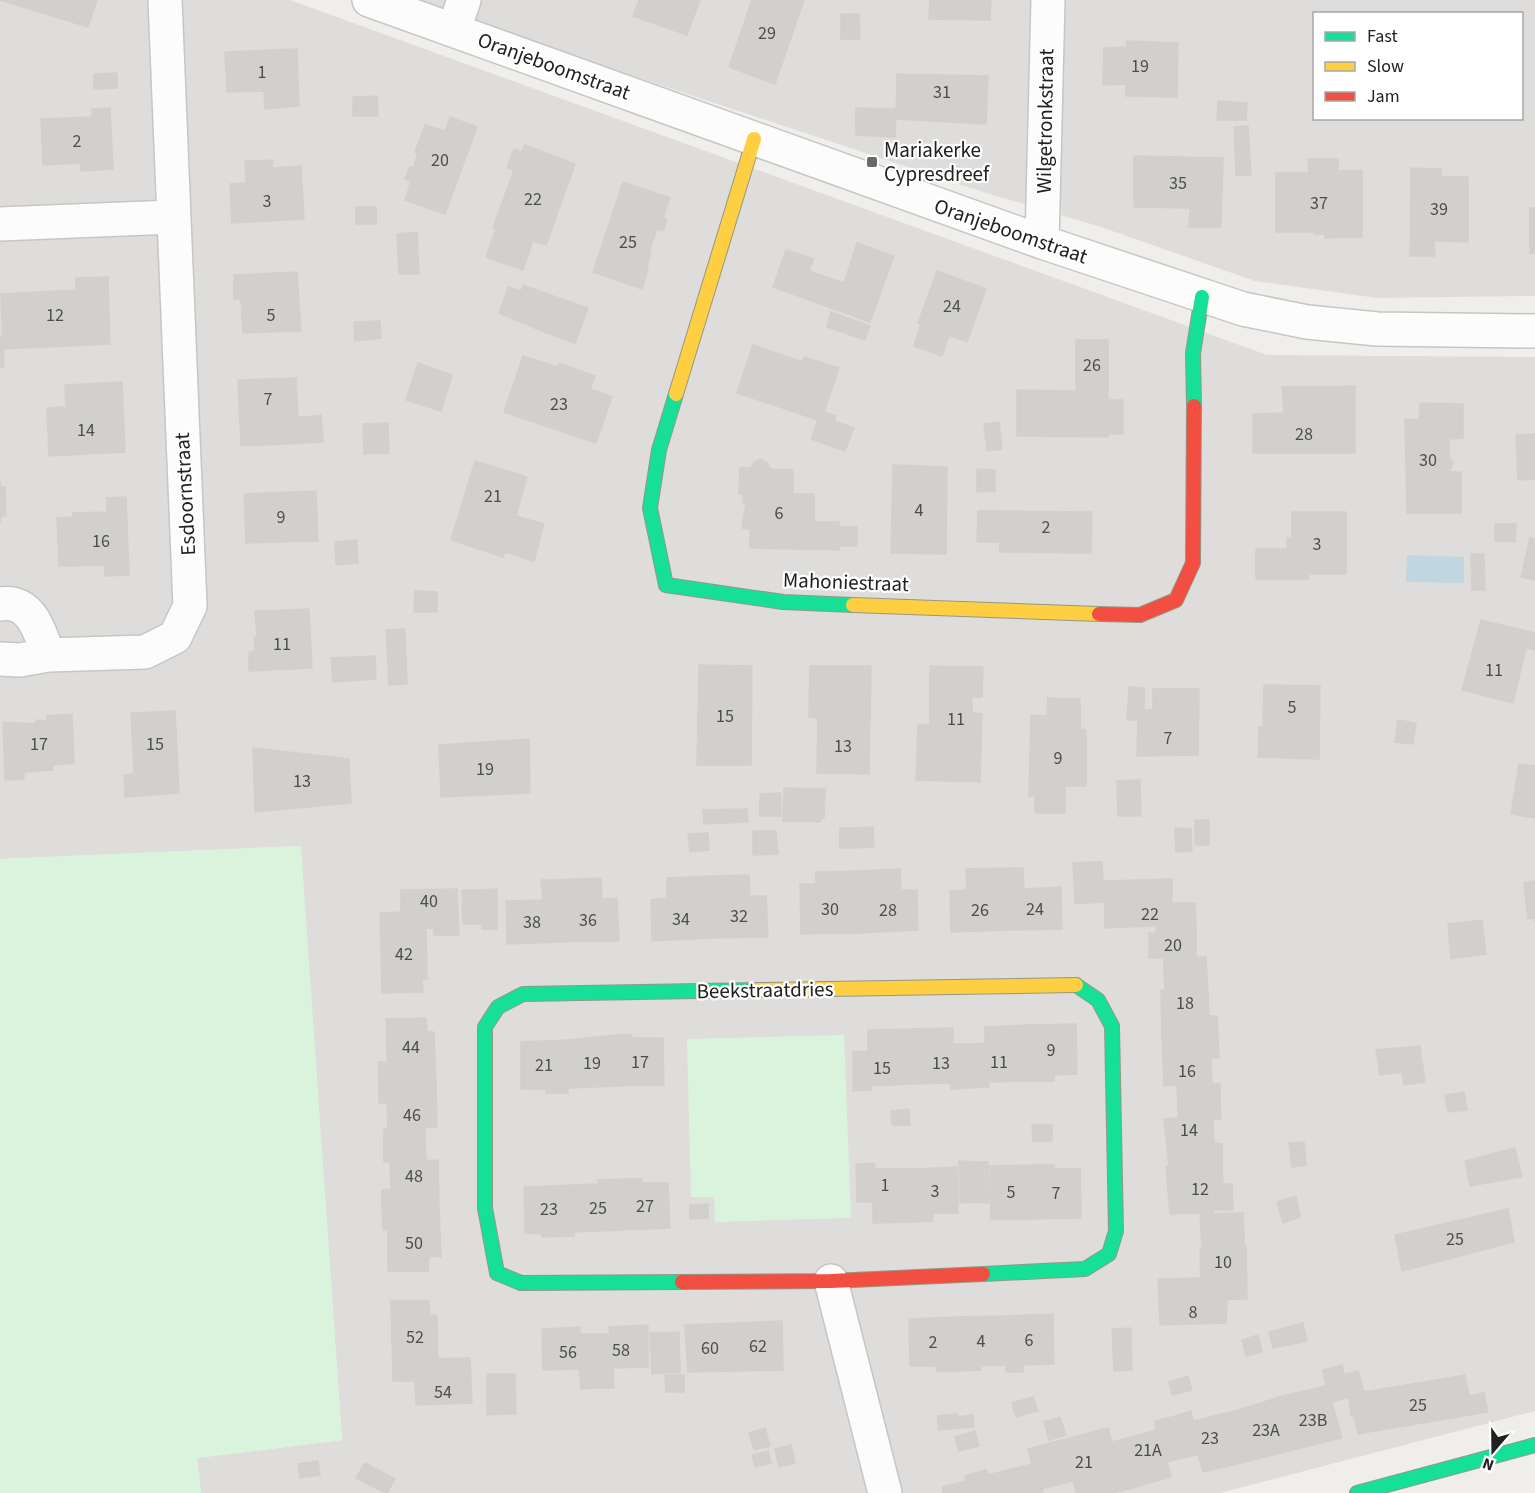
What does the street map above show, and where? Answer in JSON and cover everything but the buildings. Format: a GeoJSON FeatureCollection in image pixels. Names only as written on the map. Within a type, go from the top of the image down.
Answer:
{"type":"FeatureCollection","features":[{"type":"Feature","properties":{"kind":"street","name":"Esdoornstraat"},"geometry":{"type":"LineString","coordinates":[[0,659],[20,660],[48,655],[145,652],[175,637],[190,606],[172,217],[165,0]]}},
{"type":"Feature","properties":{"kind":"street","name":"Oranjeboomstraat"},"geometry":{"type":"LineString","coordinates":[[369,0],[459,15],[754,140],[1202,297],[1307,322],[1377,329],[1535,331]]}},
{"type":"Feature","properties":{"kind":"street","name":"Wilgetronkstraat"},"geometry":{"type":"LineString","coordinates":[[1042,242],[1048,0]]}},
{"type":"Feature","properties":{"kind":"street","name":"Mahoniestraat"},"geometry":{"type":"LineString","coordinates":[[754,140],[659,450],[650,508],[666,585],[783,602],[1140,615],[1176,600],[1193,563],[1195,482],[1193,354],[1202,297]]}},
{"type":"Feature","properties":{"kind":"street"},"geometry":{"type":"LineString","coordinates":[[0,225],[172,217]]}},
{"type":"Feature","properties":{"kind":"street"},"geometry":{"type":"LineString","coordinates":[[0,604],[11,602],[29,612],[40,632],[48,655]]}},
{"type":"Feature","properties":{"kind":"street","name":"Beekstraatdries"},"geometry":{"type":"LineString","coordinates":[[1076,985],[1098,1000],[1112,1026],[1116,1231],[1109,1254],[1085,1269],[831,1281],[521,1283],[497,1273],[485,1208],[485,1027],[498,1007],[523,994],[1076,985]]}},
{"type":"Feature","properties":{"kind":"street"},"geometry":{"type":"LineString","coordinates":[[831,1281],[885,1493]]}},
{"type":"Feature","properties":{"kind":"street"},"geometry":{"type":"LineString","coordinates":[[1357,1493],[1535,1445]]}},
{"type":"Feature","properties":{"kind":"shaded area"},"geometry":{"type":"Polygon","coordinates":[[[0,0],[290,0],[1267,355],[1535,357],[1535,1411],[1220,1493],[201,1493],[197,1458],[342,1440],[300,846],[0,859],[0,0]]]}},
{"type":"Feature","properties":{"kind":"shaded area"},"geometry":{"type":"Polygon","coordinates":[[[404,0],[1535,0],[1535,296],[1377,298],[1255,281],[1098,226],[986,193],[404,0]]]}},
{"type":"Feature","properties":{"kind":"green space"},"geometry":{"type":"Polygon","coordinates":[[[301,846],[342,1440],[197,1458],[201,1493],[0,1493],[0,859],[301,846]]]}},
{"type":"Feature","properties":{"kind":"green space"},"geometry":{"type":"Polygon","coordinates":[[[844,1035],[851,1218],[715,1222],[714,1197],[691,1197],[687,1039],[844,1035]]]}},
{"type":"Feature","properties":{"kind":"water"},"geometry":{"type":"Polygon","coordinates":[[[1407,555],[1464,557],[1464,583],[1406,582],[1407,555]]]}},
{"type":"Feature","properties":{"kind":"traffic: fast"},"geometry":{"type":"LineString","coordinates":[[1194,406],[1193,353],[1202,297]]}},
{"type":"Feature","properties":{"kind":"traffic: fast"},"geometry":{"type":"LineString","coordinates":[[676,394],[659,450],[650,508],[666,585],[783,602],[853,605]]}},
{"type":"Feature","properties":{"kind":"traffic: fast"},"geometry":{"type":"LineString","coordinates":[[983,1274],[1085,1269],[1109,1254],[1116,1231],[1112,1026],[1098,1000],[1076,985]]}},
{"type":"Feature","properties":{"kind":"traffic: fast"},"geometry":{"type":"LineString","coordinates":[[682,1282],[521,1283],[497,1273],[485,1208],[485,1027],[498,1007],[523,994],[758,990]]}},
{"type":"Feature","properties":{"kind":"traffic: fast"},"geometry":{"type":"LineString","coordinates":[[1357,1493],[1535,1445]]}},
{"type":"Feature","properties":{"kind":"traffic: slow"},"geometry":{"type":"LineString","coordinates":[[676,394],[754,139]]}},
{"type":"Feature","properties":{"kind":"traffic: slow"},"geometry":{"type":"LineString","coordinates":[[853,605],[1099,614]]}},
{"type":"Feature","properties":{"kind":"traffic: slow"},"geometry":{"type":"LineString","coordinates":[[758,990],[1076,985]]}},
{"type":"Feature","properties":{"kind":"traffic: jam"},"geometry":{"type":"LineString","coordinates":[[1099,614],[1140,615],[1176,600],[1193,563],[1194,406]]}},
{"type":"Feature","properties":{"kind":"traffic: jam"},"geometry":{"type":"LineString","coordinates":[[682,1282],[831,1281],[983,1274]]}},
{"type":"Feature","properties":{"kind":"place","name":"Mariakerke Cypresdreef"},"geometry":{"type":"Point","coordinates":[872,162]}}]}
